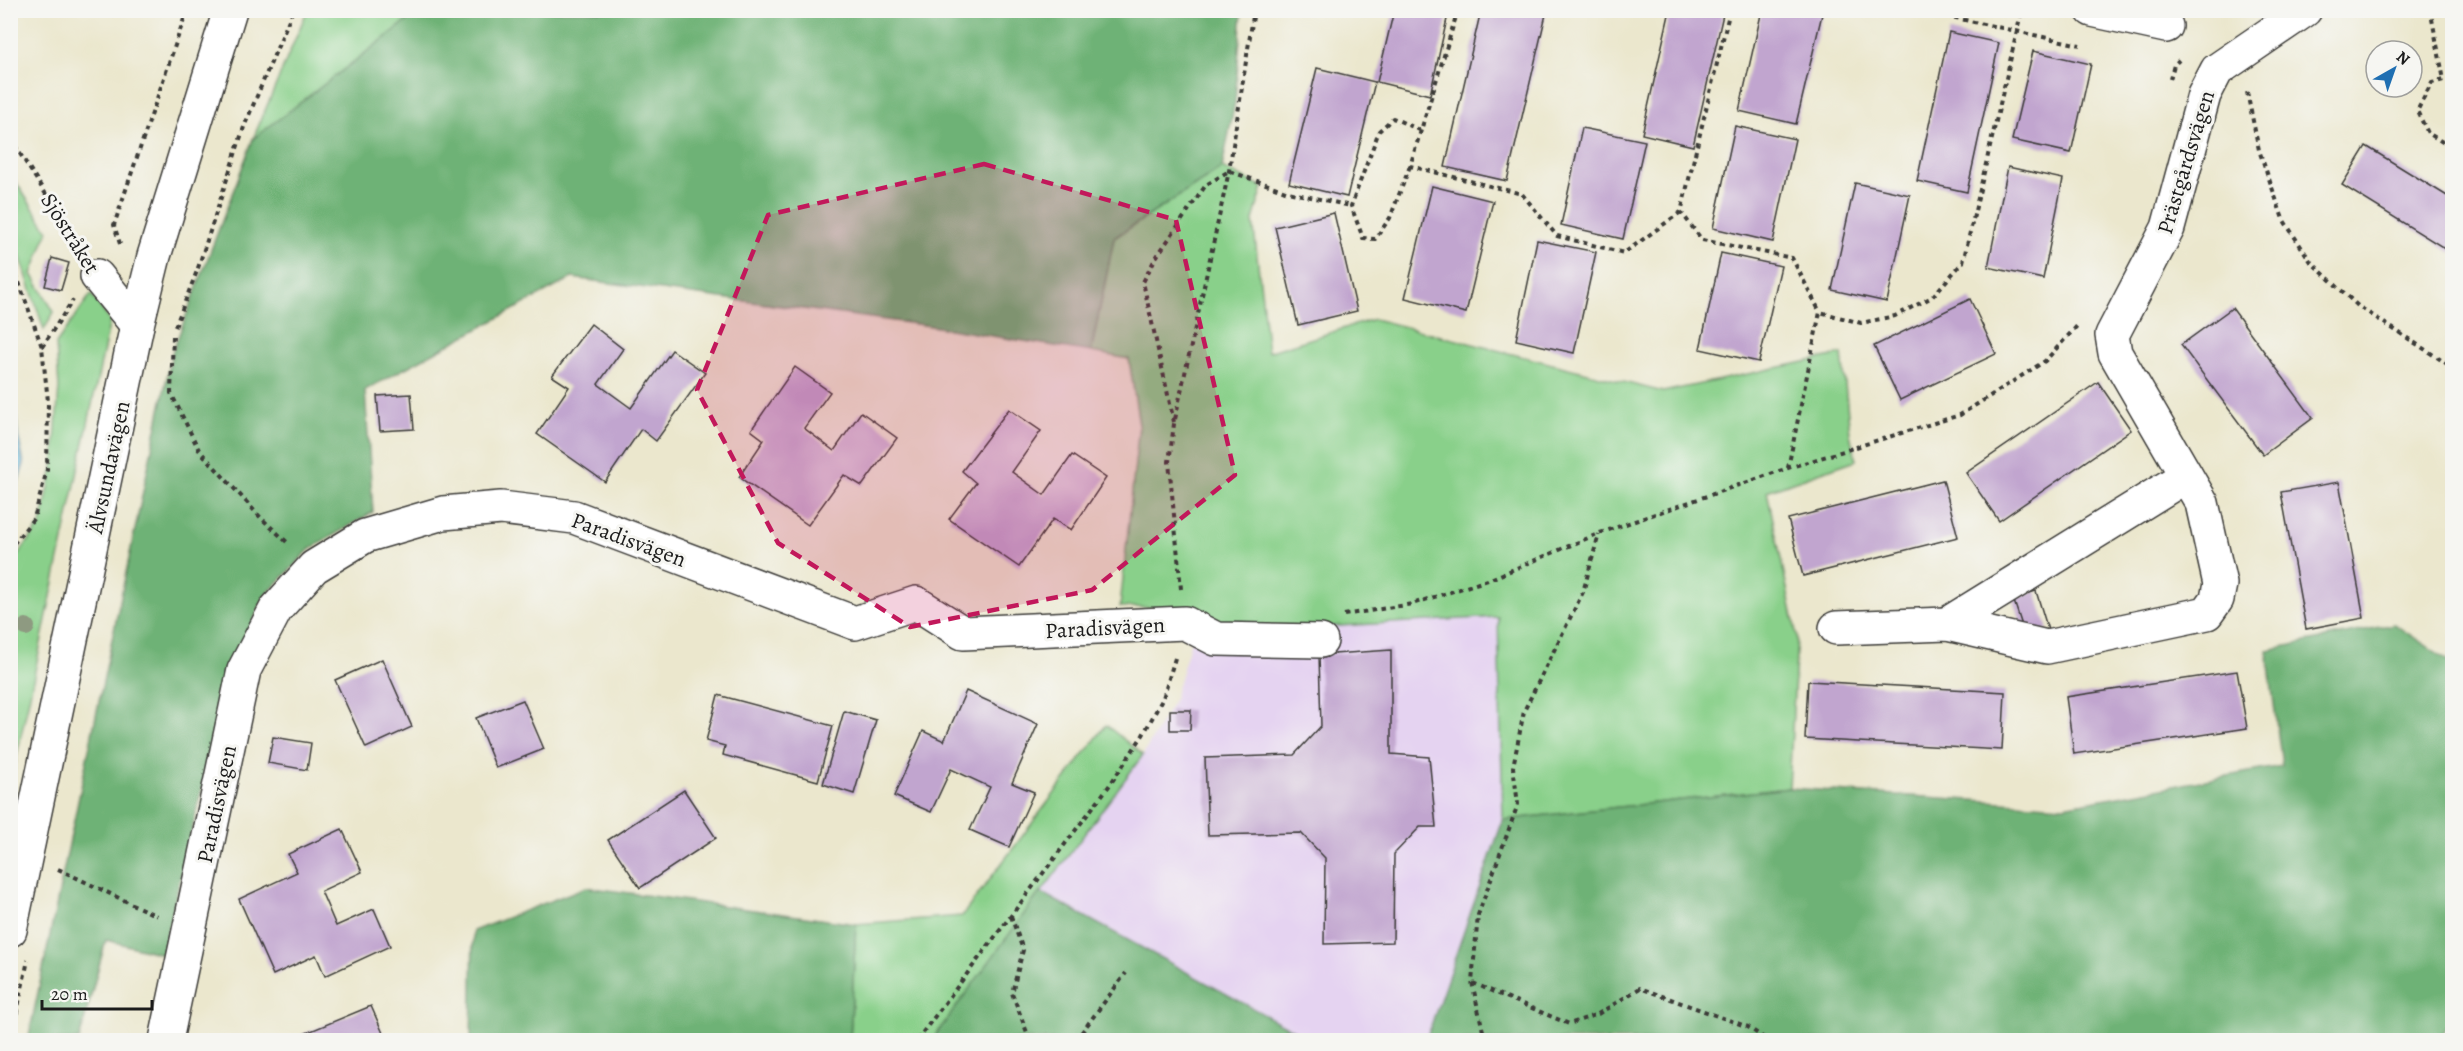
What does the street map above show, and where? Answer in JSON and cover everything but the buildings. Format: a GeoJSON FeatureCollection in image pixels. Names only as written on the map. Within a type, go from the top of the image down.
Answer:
{"type":"FeatureCollection","features":[{"type":"Feature","properties":{"kind":"street","name":"Älvsundavägen"},"geometry":{"type":"LineString","coordinates":[[10,930],[137,325],[157,245],[230,10]]}},
{"type":"Feature","properties":{"kind":"street"},"geometry":{"type":"LineString","coordinates":[[2092,10],[2166,26]]}},
{"type":"Feature","properties":{"kind":"street","name":"Prästgårdsvägen"},"geometry":{"type":"LineString","coordinates":[[1836,628],[1947,624],[2047,647],[2207,613],[2217,599],[2220,584],[2202,503],[2115,353],[2112,334],[2168,228],[2204,95],[2217,70],[2306,10]]}},
{"type":"Feature","properties":{"kind":"street","name":"Sjöstråket"},"geometry":{"type":"LineString","coordinates":[[97,276],[137,325]]}},
{"type":"Feature","properties":{"kind":"street","name":"Prästgårdsvägen"},"geometry":{"type":"LineString","coordinates":[[1947,624],[2038,570],[2186,476]]}},
{"type":"Feature","properties":{"kind":"street","name":"Paradisvägen"},"geometry":{"type":"LineString","coordinates":[[166,1041],[244,670],[276,609],[314,567],[365,536],[443,513],[501,508],[574,517],[855,623],[916,603],[963,633],[1185,623]]}},
{"type":"Feature","properties":{"kind":"street"},"geometry":{"type":"LineString","coordinates":[[1185,623],[1216,639],[1328,629]]}},
{"type":"Feature","properties":{"kind":"path"},"geometry":{"type":"LineString","coordinates":[[121,246],[114,225],[187,10]]}},
{"type":"Feature","properties":{"kind":"path"},"geometry":{"type":"LineString","coordinates":[[197,271],[244,127],[293,10]]}},
{"type":"Feature","properties":{"kind":"path"},"geometry":{"type":"LineString","coordinates":[[917,1041],[1109,786],[1143,735],[1163,698],[1185,623],[1169,462],[1174,424],[1229,171],[1254,10]]}},
{"type":"Feature","properties":{"kind":"path"},"geometry":{"type":"LineString","coordinates":[[1422,131],[1394,118],[1379,131],[1351,207],[1363,238],[1375,238],[1390,218],[1422,131],[1458,10]]}},
{"type":"Feature","properties":{"kind":"path"},"geometry":{"type":"LineString","coordinates":[[1410,166],[1522,194],[1557,236],[1624,253],[1682,212],[1730,10]]}},
{"type":"Feature","properties":{"kind":"path"},"geometry":{"type":"LineString","coordinates":[[1919,10],[2084,46]]}},
{"type":"Feature","properties":{"kind":"path"},"geometry":{"type":"LineString","coordinates":[[1820,312],[1861,323],[1895,316],[1932,297],[1963,262],[2022,10]]}},
{"type":"Feature","properties":{"kind":"path"},"geometry":{"type":"LineString","coordinates":[[2433,10],[2431,14],[2444,80]]}},
{"type":"Feature","properties":{"kind":"path"},"geometry":{"type":"LineString","coordinates":[[2245,51],[2248,98],[2259,150],[2283,219],[2311,262],[2358,306],[2452,367]]}},
{"type":"Feature","properties":{"kind":"path"},"geometry":{"type":"LineString","coordinates":[[2169,87],[2174,65],[2182,57]]}},
{"type":"Feature","properties":{"kind":"path"},"geometry":{"type":"LineString","coordinates":[[2162,62],[2174,65]]}},
{"type":"Feature","properties":{"kind":"path"},"geometry":{"type":"LineString","coordinates":[[2452,78],[2432,83],[2417,111],[2428,133],[2452,148]]}},
{"type":"Feature","properties":{"kind":"path","name":"Sjöstråket"},"geometry":{"type":"LineString","coordinates":[[10,138],[97,276]]}},
{"type":"Feature","properties":{"kind":"path"},"geometry":{"type":"LineString","coordinates":[[1229,171],[1288,192],[1351,207]]}},
{"type":"Feature","properties":{"kind":"path"},"geometry":{"type":"LineString","coordinates":[[1174,424],[1143,282],[1155,260],[1206,185],[1229,171]]}},
{"type":"Feature","properties":{"kind":"path"},"geometry":{"type":"LineString","coordinates":[[1682,212],[1702,240],[1792,258],[1820,312],[1788,468]]}},
{"type":"Feature","properties":{"kind":"path"},"geometry":{"type":"LineString","coordinates":[[10,257],[42,347],[48,401],[47,470],[34,518],[10,548]]}},
{"type":"Feature","properties":{"kind":"path"},"geometry":{"type":"LineString","coordinates":[[42,347],[76,295],[97,276]]}},
{"type":"Feature","properties":{"kind":"path"},"geometry":{"type":"LineString","coordinates":[[1328,629],[1488,580],[1600,533],[1788,468],[1960,415],[2045,361],[2085,318]]}},
{"type":"Feature","properties":{"kind":"path"},"geometry":{"type":"LineString","coordinates":[[173,333],[171,393],[199,450],[261,518],[314,567]]}},
{"type":"Feature","properties":{"kind":"path"},"geometry":{"type":"LineString","coordinates":[[1485,1041],[1473,982],[1478,915],[1518,804],[1513,767],[1524,711],[1583,592],[1600,533]]}},
{"type":"Feature","properties":{"kind":"path"},"geometry":{"type":"LineString","coordinates":[[27,854],[168,922],[189,928]]}},
{"type":"Feature","properties":{"kind":"path"},"geometry":{"type":"LineString","coordinates":[[1011,916],[1023,950],[1012,993],[1028,1035],[1037,1041]]}},
{"type":"Feature","properties":{"kind":"path"},"geometry":{"type":"LineString","coordinates":[[1076,1041],[1126,973]]}},
{"type":"Feature","properties":{"kind":"path"},"geometry":{"type":"LineString","coordinates":[[1473,982],[1569,1024],[1598,1014],[1640,988],[1748,1027],[1767,1041]]}},
{"type":"Feature","properties":{"kind":"highlighted area"},"geometry":{"type":"Polygon","coordinates":[[[984,164],[1176,220],[1235,475],[1092,590],[910,627],[778,543],[697,390],[768,215],[984,164]]]}},
{"type":"Feature","properties":{"kind":"shaded area"},"geometry":{"type":"Polygon","coordinates":[[[1498,617],[1503,820],[1426,1040],[1311,1040],[1040,892],[1143,755],[1173,702],[1193,634],[1498,617]]]}},
{"type":"Feature","properties":{"kind":"green space"},"geometry":{"type":"Polygon","coordinates":[[[307,11],[420,11],[253,139],[307,11]]]}},
{"type":"Feature","properties":{"kind":"green space"},"geometry":{"type":"Polygon","coordinates":[[[420,11],[1242,11],[1235,102],[1222,168],[1114,238],[1091,352],[931,326],[572,278],[365,390],[373,512],[310,549],[265,596],[231,667],[162,954],[106,940],[79,1040],[28,1040],[172,353],[253,139],[420,11]]]}},
{"type":"Feature","properties":{"kind":"green space"},"geometry":{"type":"Polygon","coordinates":[[[1222,168],[1263,187],[1253,220],[1268,352],[1374,319],[1663,392],[1842,354],[1850,434],[1856,460],[1767,491],[1797,637],[1789,788],[1503,820],[1498,617],[1193,634],[1192,608],[1120,607],[1139,425],[1129,359],[1091,352],[1114,238],[1222,168]]]}},
{"type":"Feature","properties":{"kind":"green space"},"geometry":{"type":"Polygon","coordinates":[[[10,173],[48,231],[32,274],[54,312],[44,330],[11,228],[10,173]]]}},
{"type":"Feature","properties":{"kind":"green space"},"geometry":{"type":"Polygon","coordinates":[[[91,294],[110,321],[11,783],[11,564],[41,524],[53,468],[59,387],[56,344],[91,294]]]}},
{"type":"Feature","properties":{"kind":"green space"},"geometry":{"type":"Polygon","coordinates":[[[2394,624],[2452,663],[2452,1017],[2438,1040],[1426,1040],[1503,820],[1789,788],[2064,806],[2282,766],[2267,650],[2394,624]]]}},
{"type":"Feature","properties":{"kind":"green space"},"geometry":{"type":"Polygon","coordinates":[[[1106,725],[1143,755],[932,1040],[850,1040],[856,924],[962,916],[1106,725]]]}},
{"type":"Feature","properties":{"kind":"green space"},"geometry":{"type":"Polygon","coordinates":[[[586,887],[856,924],[850,1040],[471,1040],[473,931],[586,887]]]}},
{"type":"Feature","properties":{"kind":"green space"},"geometry":{"type":"Polygon","coordinates":[[[1040,892],[1311,1040],[932,1040],[1040,892]]]}},
{"type":"Feature","properties":{"kind":"water"},"geometry":{"type":"Polygon","coordinates":[[[10,351],[18,435],[24,464],[11,504],[10,351]]]}}]}
